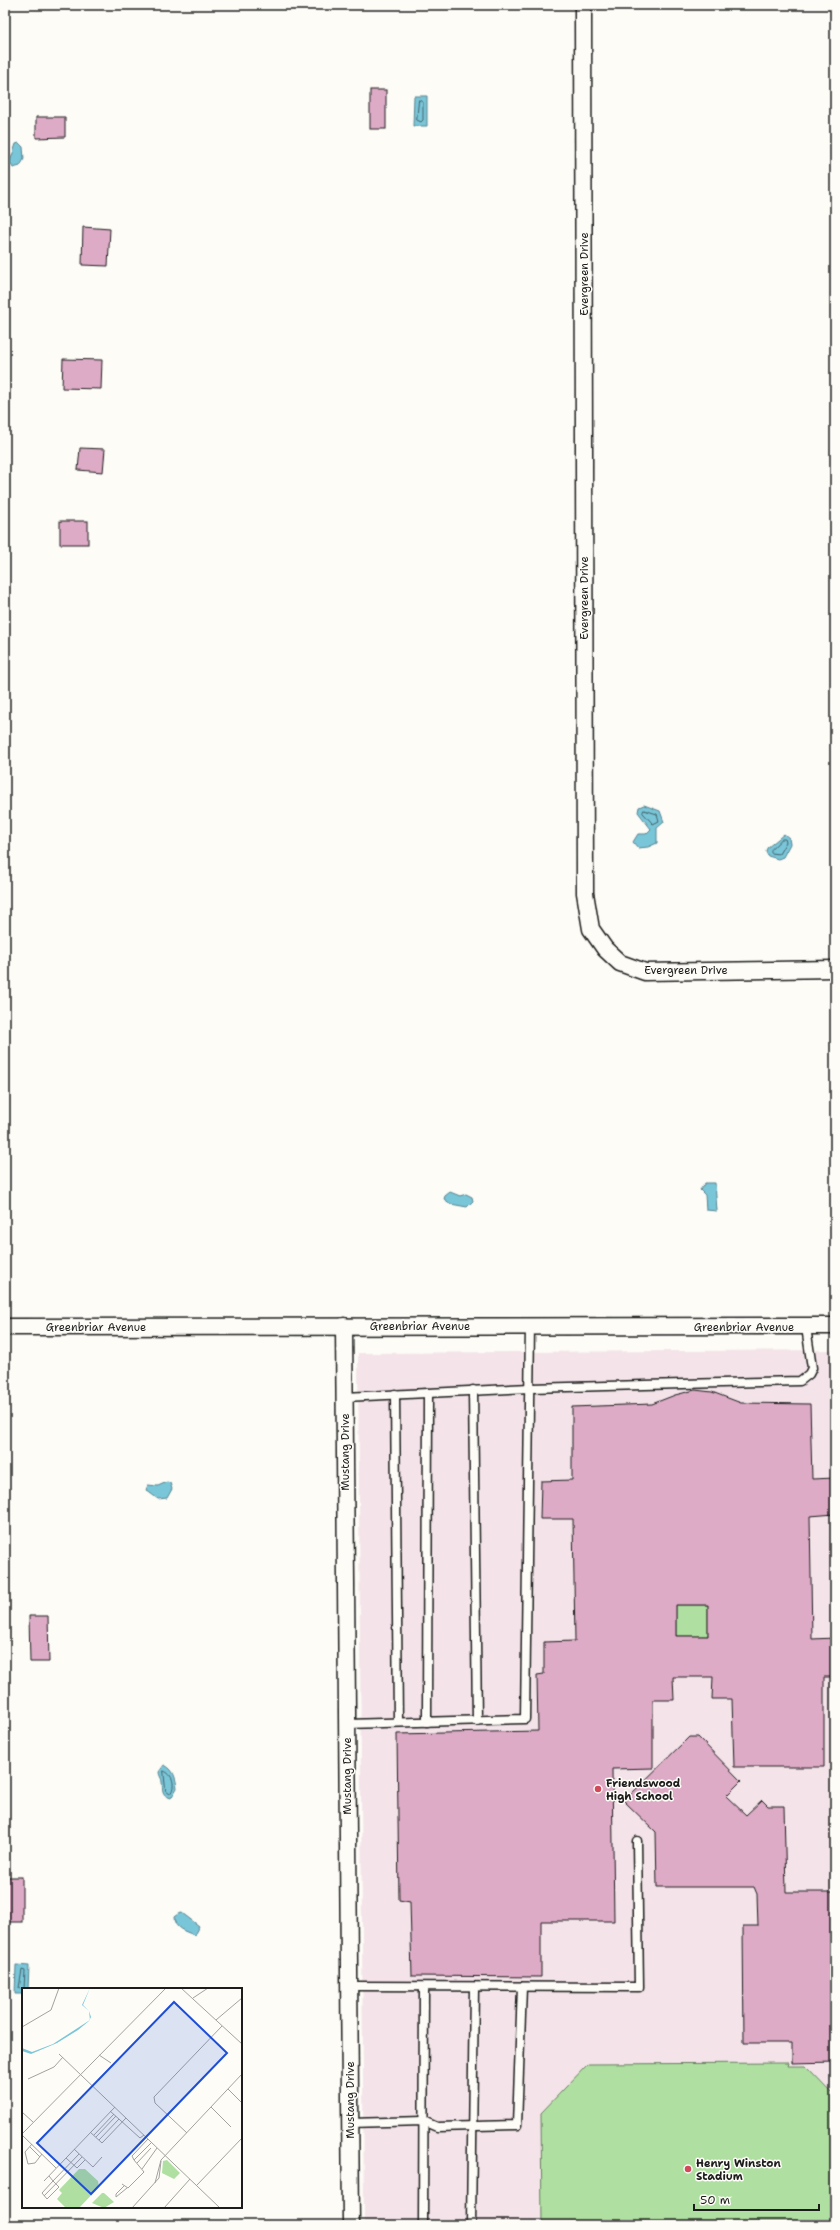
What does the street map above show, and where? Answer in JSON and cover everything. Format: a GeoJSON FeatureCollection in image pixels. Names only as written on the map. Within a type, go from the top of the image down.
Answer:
{"type":"FeatureCollection","features":[{"type":"Feature","properties":{"kind":"street","name":"Evergreen Drive"},"geometry":{"type":"LineString","coordinates":[[583,5],[585,893],[591,929],[620,963],[645,972],[835,969]]}},
{"type":"Feature","properties":{"kind":"street","name":"Mustang Drive"},"geometry":{"type":"LineString","coordinates":[[344,1326],[351,2225]]}},
{"type":"Feature","properties":{"kind":"street","name":"Greenbriar Avenue"},"geometry":{"type":"LineString","coordinates":[[5,1327],[835,1326]]}},
{"type":"Feature","properties":{"kind":"lane"},"geometry":{"type":"LineString","coordinates":[[347,1724],[525,1719],[530,1326]]}},
{"type":"Feature","properties":{"kind":"lane"},"geometry":{"type":"LineString","coordinates":[[345,1396],[530,1388],[800,1381],[809,1374],[812,1368],[806,1327]]}},
{"type":"Feature","properties":{"kind":"lane"},"geometry":{"type":"LineString","coordinates":[[473,1390],[477,1721]]}},
{"type":"Feature","properties":{"kind":"lane"},"geometry":{"type":"LineString","coordinates":[[428,1393],[428,1722]]}},
{"type":"Feature","properties":{"kind":"lane"},"geometry":{"type":"LineString","coordinates":[[395,1394],[398,1722]]}},
{"type":"Feature","properties":{"kind":"lane"},"geometry":{"type":"LineString","coordinates":[[349,1986],[639,1987],[637,1841]]}},
{"type":"Feature","properties":{"kind":"lane"},"geometry":{"type":"LineString","coordinates":[[424,1987],[424,2225]]}},
{"type":"Feature","properties":{"kind":"lane"},"geometry":{"type":"LineString","coordinates":[[471,2225],[471,2126],[474,1987]]}},
{"type":"Feature","properties":{"kind":"lane"},"geometry":{"type":"LineString","coordinates":[[350,2123],[423,2121],[437,2127],[517,2125],[522,1987]]}},
{"type":"Feature","properties":{"kind":"shaded area","name":"Friendswood High School"},"geometry":{"type":"Polygon","coordinates":[[[835,1350],[835,2225],[364,2225],[358,1353],[835,1350]]]}},
{"type":"Feature","properties":{"kind":"green space"},"geometry":{"type":"Polygon","coordinates":[[[676,1605],[708,1605],[708,1636],[676,1636],[676,1605]]]}},
{"type":"Feature","properties":{"kind":"green space","name":"Henry Winston Stadium"},"geometry":{"type":"Polygon","coordinates":[[[788,2063],[787,2066],[806,2066],[835,2096],[835,2225],[542,2225],[541,2113],[588,2064],[788,2063]]]}},
{"type":"Feature","properties":{"kind":"water"},"geometry":{"type":"Polygon","coordinates":[[[414,96],[427,96],[427,126],[413,126],[414,96]]]}},
{"type":"Feature","properties":{"kind":"water"},"geometry":{"type":"Polygon","coordinates":[[[19,143],[23,147],[24,159],[20,166],[13,168],[10,162],[16,144],[19,143]]]}},
{"type":"Feature","properties":{"kind":"water"},"geometry":{"type":"Polygon","coordinates":[[[644,805],[660,811],[664,822],[657,828],[657,843],[648,847],[638,848],[633,842],[638,834],[646,834],[651,829],[638,812],[639,807],[644,805]]]}},
{"type":"Feature","properties":{"kind":"water"},"geometry":{"type":"Polygon","coordinates":[[[784,834],[789,838],[790,844],[783,857],[778,859],[768,856],[766,852],[767,848],[784,834]]]}},
{"type":"Feature","properties":{"kind":"water"},"geometry":{"type":"Polygon","coordinates":[[[705,1183],[715,1183],[717,1211],[706,1210],[705,1195],[700,1190],[705,1183]]]}},
{"type":"Feature","properties":{"kind":"water"},"geometry":{"type":"Polygon","coordinates":[[[450,1192],[460,1196],[466,1194],[472,1197],[473,1201],[467,1207],[451,1204],[444,1199],[450,1192]]]}},
{"type":"Feature","properties":{"kind":"water"},"geometry":{"type":"Polygon","coordinates":[[[167,1482],[170,1483],[172,1489],[167,1498],[158,1499],[146,1490],[148,1485],[158,1486],[167,1482]]]}},
{"type":"Feature","properties":{"kind":"water"},"geometry":{"type":"Polygon","coordinates":[[[164,1765],[170,1769],[176,1781],[177,1788],[171,1798],[163,1792],[159,1772],[164,1765]]]}},
{"type":"Feature","properties":{"kind":"water"},"geometry":{"type":"Polygon","coordinates":[[[182,1913],[199,1926],[194,1935],[178,1927],[174,1921],[174,1917],[182,1913]]]}},
{"type":"Feature","properties":{"kind":"water"},"geometry":{"type":"Polygon","coordinates":[[[16,1965],[29,1966],[28,1988],[22,1988],[22,1994],[15,1994],[16,1965]]]}},
{"type":"Feature","properties":{"kind":"building"},"geometry":{"type":"Polygon","coordinates":[[[370,90],[386,90],[386,129],[370,129],[370,90]]]}},
{"type":"Feature","properties":{"kind":"building"},"geometry":{"type":"Polygon","coordinates":[[[36,117],[65,117],[65,137],[36,138],[36,117]]]}},
{"type":"Feature","properties":{"kind":"building"},"geometry":{"type":"Polygon","coordinates":[[[83,227],[110,229],[108,266],[82,265],[83,227]]]}},
{"type":"Feature","properties":{"kind":"building"},"geometry":{"type":"Polygon","coordinates":[[[63,359],[102,360],[101,389],[62,388],[63,359]]]}},
{"type":"Feature","properties":{"kind":"building"},"geometry":{"type":"Polygon","coordinates":[[[80,448],[105,449],[103,472],[78,470],[80,448]]]}},
{"type":"Feature","properties":{"kind":"building"},"geometry":{"type":"Polygon","coordinates":[[[60,521],[88,521],[88,544],[60,544],[60,521]]]}},
{"type":"Feature","properties":{"kind":"building"},"geometry":{"type":"Polygon","coordinates":[[[695,1390],[712,1392],[741,1403],[810,1404],[812,1479],[835,1478],[835,1514],[810,1516],[812,1639],[835,1638],[835,1677],[824,1677],[824,1767],[734,1767],[732,1699],[712,1699],[713,1677],[673,1677],[674,1700],[653,1700],[653,1768],[612,1769],[614,1921],[541,1921],[541,1977],[412,1976],[410,1902],[399,1900],[397,1734],[538,1731],[537,1675],[544,1674],[544,1642],[575,1641],[573,1519],[540,1519],[541,1481],[572,1480],[572,1407],[652,1404],[675,1395],[695,1390]],[[676,1605],[676,1636],[708,1636],[708,1605],[676,1605]]]}},
{"type":"Feature","properties":{"kind":"building"},"geometry":{"type":"Polygon","coordinates":[[[29,1616],[48,1616],[49,1662],[30,1662],[29,1616]]]}},
{"type":"Feature","properties":{"kind":"building"},"geometry":{"type":"Polygon","coordinates":[[[689,1737],[698,1737],[741,1781],[726,1796],[746,1815],[762,1800],[768,1806],[784,1806],[786,1892],[835,1892],[835,2062],[792,2063],[792,2043],[744,2043],[743,1926],[758,1926],[757,1894],[754,1887],[657,1887],[656,1832],[624,1801],[689,1737]]]}},
{"type":"Feature","properties":{"kind":"building"},"geometry":{"type":"Polygon","coordinates":[[[5,1877],[22,1877],[22,1922],[5,1922],[5,1877]]]}},
{"type":"Feature","properties":{"kind":"place","name":"Friendswood High School"},"geometry":{"type":"Point","coordinates":[598,1789]}},
{"type":"Feature","properties":{"kind":"place","name":"Henry Winston Stadium"},"geometry":{"type":"Point","coordinates":[688,2169]}}]}
